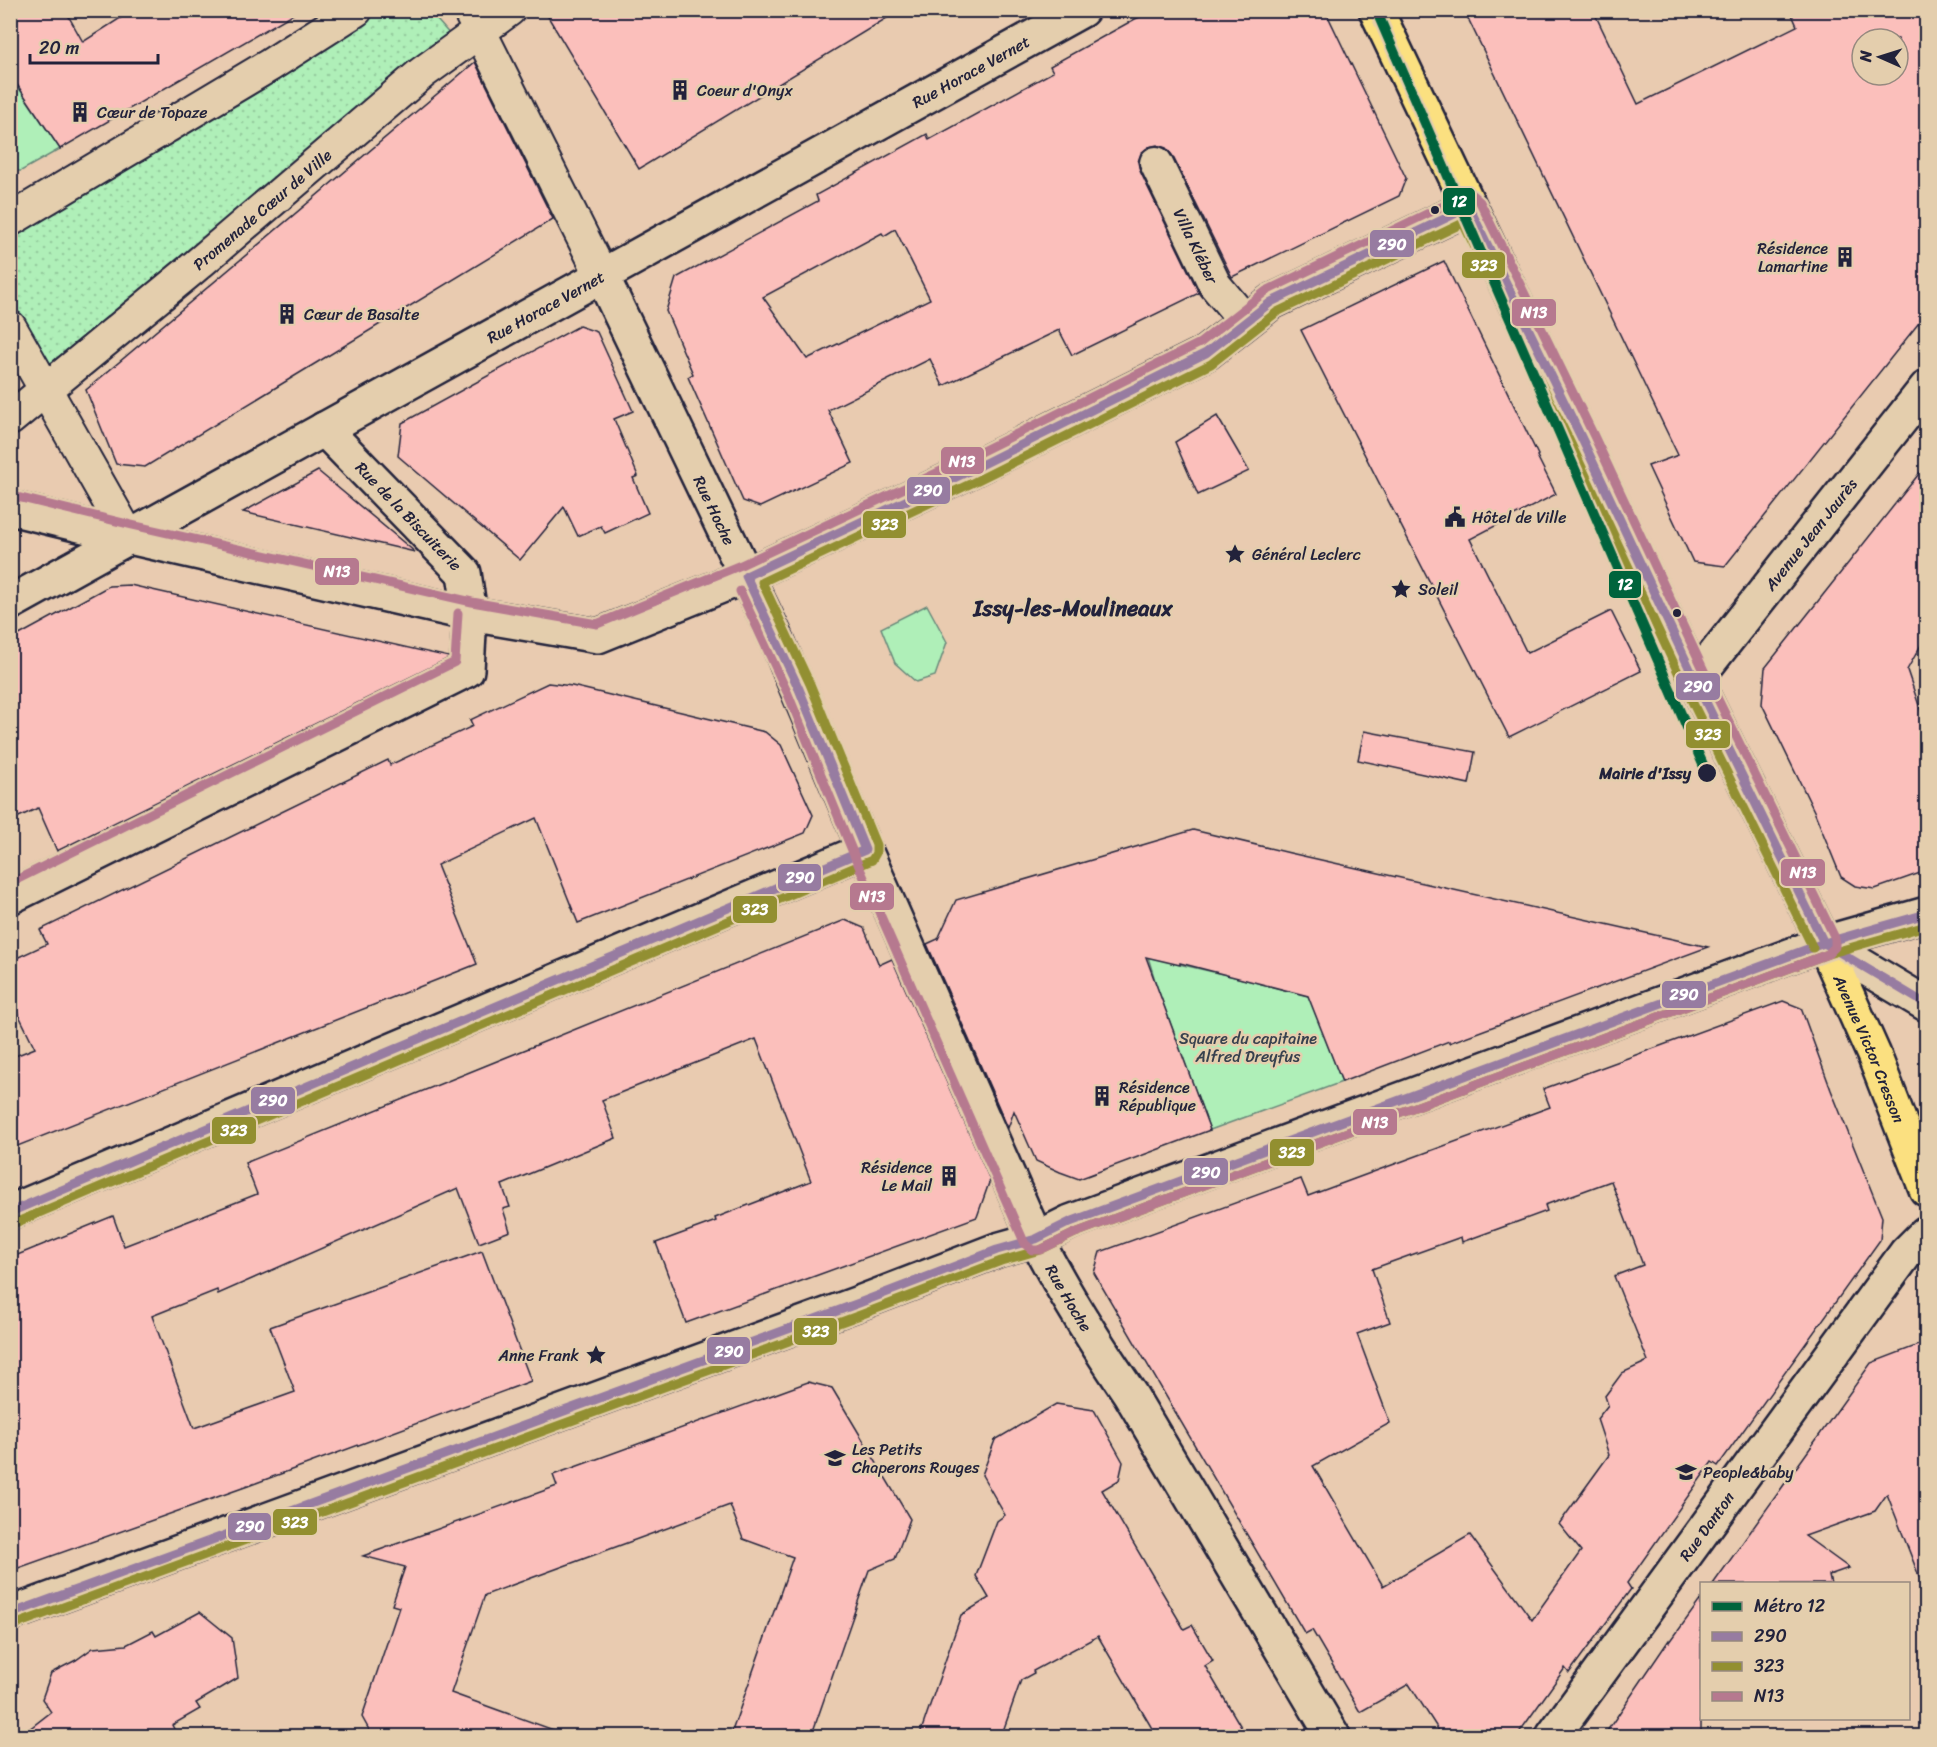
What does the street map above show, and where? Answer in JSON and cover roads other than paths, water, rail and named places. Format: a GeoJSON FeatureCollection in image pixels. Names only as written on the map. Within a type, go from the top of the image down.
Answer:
{"type":"FeatureCollection","features":[{"type":"Feature","properties":{"kind":"main road","name":"Avenue Victor Cresson"},"geometry":{"type":"LineString","coordinates":[[1376,10],[1695,680],[1824,943],[1874,1055],[1926,1189]]}},
{"type":"Feature","properties":{"kind":"street"},"geometry":{"type":"LineString","coordinates":[[10,220],[270,65],[356,10]]}},
{"type":"Feature","properties":{"kind":"street","name":"Promenade Cœur de Ville"},"geometry":{"type":"LineString","coordinates":[[10,419],[191,270],[422,73],[475,21],[509,10]]}},
{"type":"Feature","properties":{"kind":"street","name":"Rue Horace Vernet"},"geometry":{"type":"LineString","coordinates":[[10,603],[1082,10]]}},
{"type":"Feature","properties":{"kind":"street"},"geometry":{"type":"LineString","coordinates":[[475,21],[602,276]]}},
{"type":"Feature","properties":{"kind":"street","name":"Villa Kléber"},"geometry":{"type":"LineString","coordinates":[[1156,163],[1215,285],[1246,322]]}},
{"type":"Feature","properties":{"kind":"street"},"geometry":{"type":"LineString","coordinates":[[10,508],[470,614],[598,636],[746,576],[967,472],[1206,353],[1271,302],[1469,207]]}},
{"type":"Feature","properties":{"kind":"street","name":"Rue Hoche"},"geometry":{"type":"LineString","coordinates":[[602,276],[798,690],[865,850],[1036,1239],[1057,1280],[1130,1394],[1333,1737]]}},
{"type":"Feature","properties":{"kind":"street"},"geometry":{"type":"LineString","coordinates":[[10,327],[129,537]]}},
{"type":"Feature","properties":{"kind":"street","name":"Avenue Jean Jaurès"},"geometry":{"type":"LineString","coordinates":[[1695,680],[1926,388]]}},
{"type":"Feature","properties":{"kind":"street","name":"Rue de la Biscuiterie"},"geometry":{"type":"LineString","coordinates":[[10,897],[467,670],[470,614],[464,573],[324,429]]}},
{"type":"Feature","properties":{"kind":"street"},"geometry":{"type":"LineString","coordinates":[[10,1212],[865,850]]}},
{"type":"Feature","properties":{"kind":"street"},"geometry":{"type":"LineString","coordinates":[[10,1614],[859,1303],[997,1250],[1036,1239],[1070,1222],[1824,943],[1926,914]]}},
{"type":"Feature","properties":{"kind":"street"},"geometry":{"type":"LineString","coordinates":[[1824,943],[1926,1004]]}},
{"type":"Feature","properties":{"kind":"street","name":"Rue Danton"},"geometry":{"type":"LineString","coordinates":[[1553,1737],[1906,1253],[1926,1233]]}},
{"type":"Feature","properties":{"kind":"metro line","name":"12"},"geometry":{"type":"LineString","coordinates":[[1376,10],[1708,776]]}},
{"type":"Feature","properties":{"kind":"place","name":"Coeur d'Onyx"},"geometry":{"type":"Point","coordinates":[680,90]}},
{"type":"Feature","properties":{"kind":"place","name":"Cœur de Topaze"},"geometry":{"type":"Point","coordinates":[80,112]}},
{"type":"Feature","properties":{"kind":"place","name":"Résidence Lamartine"},"geometry":{"type":"Point","coordinates":[1845,257]}},
{"type":"Feature","properties":{"kind":"place","name":"Cœur de Basalte"},"geometry":{"type":"Point","coordinates":[287,314]}},
{"type":"Feature","properties":{"kind":"place","name":"Hôtel de Ville"},"geometry":{"type":"Point","coordinates":[1455,517]}},
{"type":"Feature","properties":{"kind":"place","name":"Général Leclerc"},"geometry":{"type":"Point","coordinates":[1235,554]}},
{"type":"Feature","properties":{"kind":"place","name":"Soleil"},"geometry":{"type":"Point","coordinates":[1401,589]}},
{"type":"Feature","properties":{"kind":"place","name":"Mairie d'Issy"},"geometry":{"type":"Point","coordinates":[1707,773]}},
{"type":"Feature","properties":{"kind":"place","name":"Résidence République"},"geometry":{"type":"Point","coordinates":[1102,1096]}},
{"type":"Feature","properties":{"kind":"place","name":"Résidence Le Mail"},"geometry":{"type":"Point","coordinates":[949,1176]}},
{"type":"Feature","properties":{"kind":"place","name":"Anne Frank"},"geometry":{"type":"Point","coordinates":[596,1355]}},
{"type":"Feature","properties":{"kind":"place","name":"Les Petits Chaperons Rouges"},"geometry":{"type":"Point","coordinates":[835,1458]}},
{"type":"Feature","properties":{"kind":"place","name":"People&baby"},"geometry":{"type":"Point","coordinates":[1686,1472]}},
{"type":"Feature","properties":{"kind":"district","name":"Issy-les-Moulineaux"},"geometry":{"type":"Point","coordinates":[1073,608]}},
{"type":"Feature","properties":{"kind":"park label","name":"Square du capitaine Alfred Dreyfus"},"geometry":{"type":"Point","coordinates":[1248,1047]}}]}
